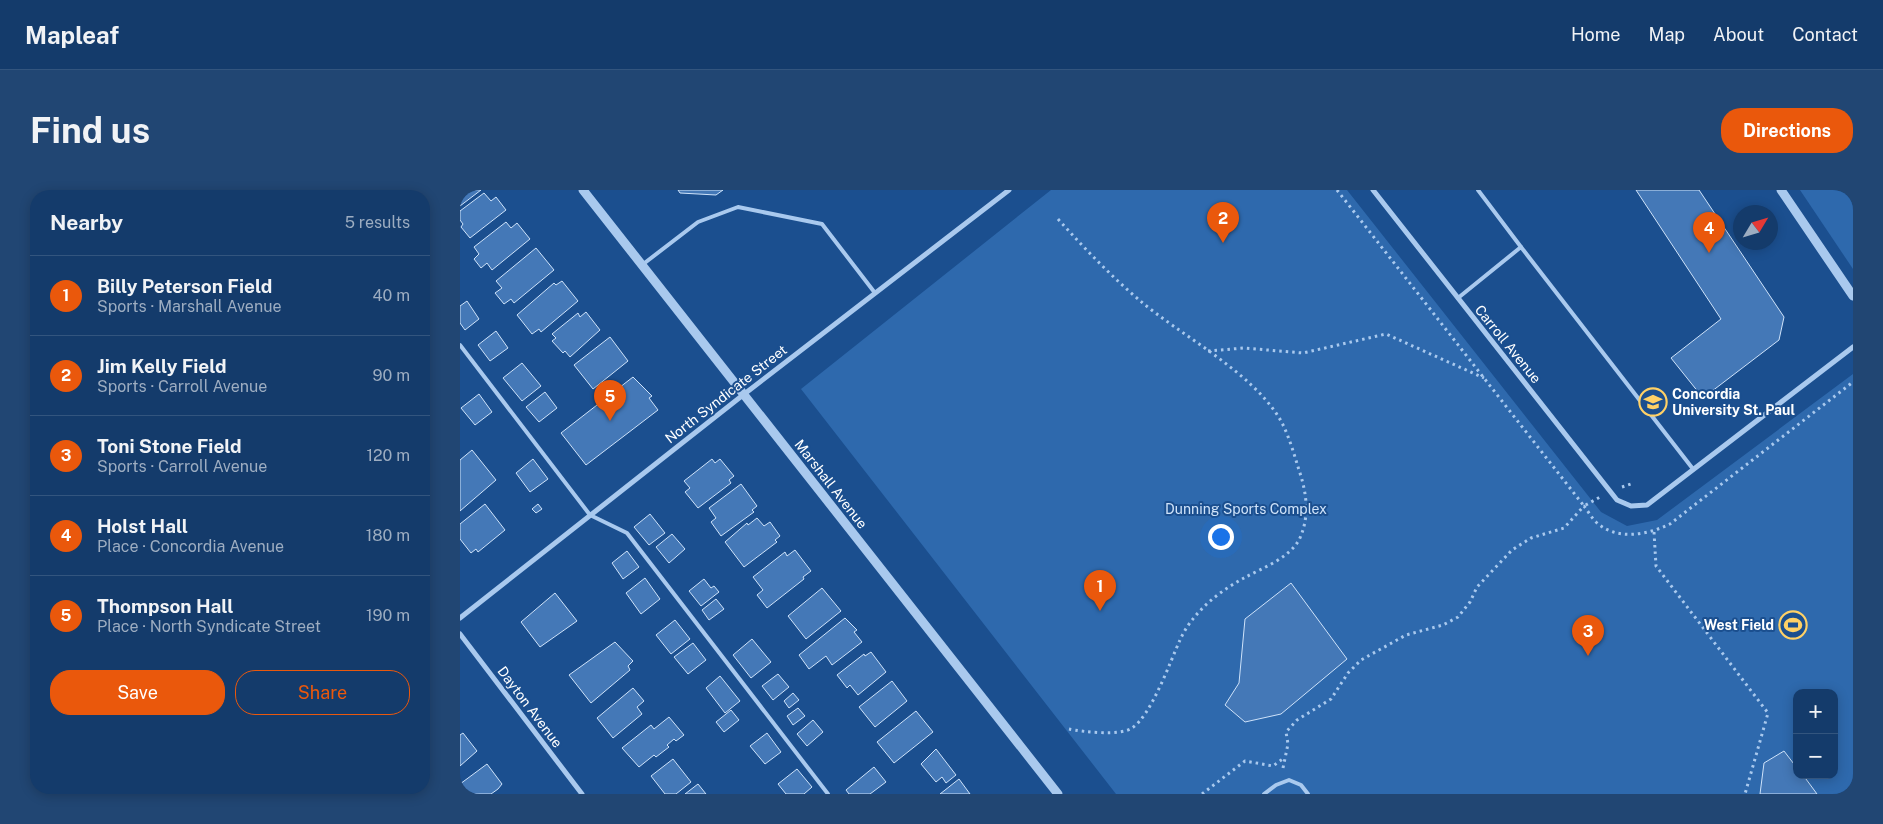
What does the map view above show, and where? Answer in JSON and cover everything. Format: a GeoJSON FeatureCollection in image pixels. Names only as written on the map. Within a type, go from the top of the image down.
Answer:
{"type":"FeatureCollection","features":[{"type":"Feature","properties":{"kind":"street","name":"Marshall Avenue"},"geometry":{"type":"LineString","coordinates":[[583,190],[1058,794]]}},
{"type":"Feature","properties":{"kind":"street","name":"North Syndicate Street"},"geometry":{"type":"LineString","coordinates":[[460,618],[743,395],[1009,190]]}},
{"type":"Feature","properties":{"kind":"street","name":"Carroll Avenue"},"geometry":{"type":"LineString","coordinates":[[1373,190],[1618,500],[1631,506],[1647,505],[1693,469]]}},
{"type":"Feature","properties":{"kind":"street"},"geometry":{"type":"LineString","coordinates":[[1782,190],[1853,296]]}},
{"type":"Feature","properties":{"kind":"street"},"geometry":{"type":"LineString","coordinates":[[1693,469],[1853,347]]}},
{"type":"Feature","properties":{"kind":"street","name":"Dayton Avenue"},"geometry":{"type":"LineString","coordinates":[[460,634],[582,794]]}},
{"type":"Feature","properties":{"kind":"lane"},"geometry":{"type":"LineString","coordinates":[[1478,190],[1693,469]]}},
{"type":"Feature","properties":{"kind":"lane"},"geometry":{"type":"LineString","coordinates":[[642,265],[698,222],[738,207],[822,224],[875,293]]}},
{"type":"Feature","properties":{"kind":"lane"},"geometry":{"type":"LineString","coordinates":[[1458,298],[1521,247]]}},
{"type":"Feature","properties":{"kind":"lane"},"geometry":{"type":"LineString","coordinates":[[460,345],[590,515],[627,533],[828,794]]}},
{"type":"Feature","properties":{"kind":"lane"},"geometry":{"type":"LineString","coordinates":[[1264,794],[1276,785],[1289,780],[1301,785],[1308,794]]}},
{"type":"Feature","properties":{"kind":"path"},"geometry":{"type":"LineString","coordinates":[[1337,190],[1486,379],[1596,523],[1617,532],[1637,535],[1654,532],[1676,520],[1853,382]]}},
{"type":"Feature","properties":{"kind":"path"},"geometry":{"type":"LineString","coordinates":[[1058,219],[1094,260],[1120,283],[1249,383],[1270,405],[1281,422],[1305,488],[1307,522],[1298,542],[1276,562],[1242,578],[1199,610],[1183,634],[1143,718],[1130,730],[1093,734],[1069,729]]}},
{"type":"Feature","properties":{"kind":"path"},"geometry":{"type":"LineString","coordinates":[[1207,351],[1244,348],[1302,353],[1386,334],[1486,379]]}},
{"type":"Feature","properties":{"kind":"path"},"geometry":{"type":"LineString","coordinates":[[1283,768],[1288,744],[1286,732],[1297,720],[1331,699],[1348,672],[1361,660],[1406,635],[1444,625],[1458,617],[1470,602],[1477,587],[1512,550],[1531,538],[1564,528],[1591,500]]}},
{"type":"Feature","properties":{"kind":"path"},"geometry":{"type":"LineString","coordinates":[[1654,532],[1656,566],[1768,713],[1745,794]]}},
{"type":"Feature","properties":{"kind":"path"},"geometry":{"type":"LineString","coordinates":[[1202,794],[1245,760],[1273,766],[1285,758]]}},
{"type":"Feature","properties":{"kind":"green space","name":"Dunning Sports Complex"},"geometry":{"type":"Polygon","coordinates":[[[1051,190],[1347,190],[1601,512],[1627,526],[1657,520],[1853,374],[1853,794],[1116,794],[801,389],[1051,190]]]}},
{"type":"Feature","properties":{"kind":"green space"},"geometry":{"type":"Polygon","coordinates":[[[1800,190],[1853,190],[1853,269],[1800,190]]]}},
{"type":"Feature","properties":{"kind":"building"},"geometry":{"type":"Polygon","coordinates":[[[460,190],[481,190],[460,206],[460,190]]]}},
{"type":"Feature","properties":{"kind":"building"},"geometry":{"type":"Polygon","coordinates":[[[678,190],[723,190],[716,195],[680,193],[678,190]]]}},
{"type":"Feature","properties":{"kind":"building"},"geometry":{"type":"Polygon","coordinates":[[[1636,190],[1699,190],[1733,241],[1733,250],[1739,250],[1784,317],[1779,340],[1703,398],[1671,358],[1721,319],[1636,190]]]}},
{"type":"Feature","properties":{"kind":"building"},"geometry":{"type":"Polygon","coordinates":[[[484,193],[491,201],[496,197],[506,210],[470,238],[461,227],[463,224],[460,220],[460,211],[484,193]]]}},
{"type":"Feature","properties":{"kind":"building"},"geometry":{"type":"Polygon","coordinates":[[[506,222],[511,228],[517,223],[530,239],[492,270],[487,263],[481,268],[474,259],[479,254],[474,247],[506,222]]]}},
{"type":"Feature","properties":{"kind":"building"},"geometry":{"type":"Polygon","coordinates":[[[536,248],[554,270],[514,303],[511,299],[504,304],[495,293],[502,288],[496,281],[536,248]]]}},
{"type":"Feature","properties":{"kind":"building"},"geometry":{"type":"Polygon","coordinates":[[[562,281],[578,301],[541,332],[539,329],[532,334],[517,315],[554,283],[556,285],[562,281]]]}},
{"type":"Feature","properties":{"kind":"building"},"geometry":{"type":"Polygon","coordinates":[[[467,301],[479,319],[465,330],[460,323],[460,306],[467,301]]]}},
{"type":"Feature","properties":{"kind":"building"},"geometry":{"type":"Polygon","coordinates":[[[586,312],[600,330],[570,357],[565,351],[563,353],[552,341],[556,338],[552,334],[578,313],[580,317],[586,312]]]}},
{"type":"Feature","properties":{"kind":"building"},"geometry":{"type":"Polygon","coordinates":[[[496,331],[508,348],[490,361],[478,345],[496,331]]]}},
{"type":"Feature","properties":{"kind":"building"},"geometry":{"type":"Polygon","coordinates":[[[610,337],[628,361],[593,389],[574,365],[610,337]]]}},
{"type":"Feature","properties":{"kind":"building"},"geometry":{"type":"Polygon","coordinates":[[[522,363],[541,386],[522,401],[503,378],[522,363]]]}},
{"type":"Feature","properties":{"kind":"building"},"geometry":{"type":"Polygon","coordinates":[[[633,377],[652,396],[649,398],[658,410],[586,465],[561,433],[633,377]]]}},
{"type":"Feature","properties":{"kind":"building"},"geometry":{"type":"Polygon","coordinates":[[[545,392],[557,408],[539,422],[526,407],[545,392]]]}},
{"type":"Feature","properties":{"kind":"building"},"geometry":{"type":"Polygon","coordinates":[[[479,394],[492,412],[475,425],[461,408],[479,394]]]}},
{"type":"Feature","properties":{"kind":"building"},"geometry":{"type":"Polygon","coordinates":[[[472,450],[496,480],[460,511],[460,460],[472,450]]]}},
{"type":"Feature","properties":{"kind":"building"},"geometry":{"type":"Polygon","coordinates":[[[533,459],[548,479],[530,492],[516,473],[533,459]]]}},
{"type":"Feature","properties":{"kind":"building"},"geometry":{"type":"Polygon","coordinates":[[[712,459],[715,463],[720,459],[734,476],[729,480],[731,483],[698,508],[685,492],[690,488],[684,481],[712,459]]]}},
{"type":"Feature","properties":{"kind":"building"},"geometry":{"type":"Polygon","coordinates":[[[741,484],[757,506],[752,510],[754,512],[721,536],[711,522],[716,518],[709,508],[741,484]]]}},
{"type":"Feature","properties":{"kind":"building"},"geometry":{"type":"Polygon","coordinates":[[[485,504],[505,530],[478,552],[476,549],[471,553],[460,539],[460,524],[485,504]]]}},
{"type":"Feature","properties":{"kind":"building"},"geometry":{"type":"Polygon","coordinates":[[[538,504],[542,509],[536,513],[532,509],[538,504]]]}},
{"type":"Feature","properties":{"kind":"building"},"geometry":{"type":"Polygon","coordinates":[[[650,514],[665,533],[649,545],[634,527],[650,514]]]}},
{"type":"Feature","properties":{"kind":"building"},"geometry":{"type":"Polygon","coordinates":[[[757,518],[764,526],[770,522],[780,536],[775,540],[777,542],[744,567],[725,542],[747,523],[748,525],[757,518]]]}},
{"type":"Feature","properties":{"kind":"building"},"geometry":{"type":"Polygon","coordinates":[[[672,534],[685,549],[669,563],[656,547],[672,534]]]}},
{"type":"Feature","properties":{"kind":"building"},"geometry":{"type":"Polygon","coordinates":[[[795,550],[811,571],[803,577],[804,579],[767,608],[757,595],[763,590],[753,577],[785,552],[787,556],[795,550]]]}},
{"type":"Feature","properties":{"kind":"building"},"geometry":{"type":"Polygon","coordinates":[[[627,551],[639,567],[623,579],[612,563],[627,551]]]}},
{"type":"Feature","properties":{"kind":"building"},"geometry":{"type":"Polygon","coordinates":[[[645,578],[660,599],[641,614],[626,593],[645,578]]]}},
{"type":"Feature","properties":{"kind":"building"},"geometry":{"type":"Polygon","coordinates":[[[704,579],[711,588],[714,586],[719,592],[701,606],[689,591],[704,579]]]}},
{"type":"Feature","properties":{"kind":"building"},"geometry":{"type":"Polygon","coordinates":[[[1291,583],[1347,659],[1281,714],[1245,722],[1225,705],[1239,683],[1245,619],[1291,583]]]}},
{"type":"Feature","properties":{"kind":"building"},"geometry":{"type":"Polygon","coordinates":[[[822,588],[841,611],[806,639],[788,616],[822,588]]]}},
{"type":"Feature","properties":{"kind":"building"},"geometry":{"type":"Polygon","coordinates":[[[555,593],[577,621],[540,647],[521,622],[555,593]]]}},
{"type":"Feature","properties":{"kind":"building"},"geometry":{"type":"Polygon","coordinates":[[[716,599],[724,609],[709,620],[702,610],[716,599]]]}},
{"type":"Feature","properties":{"kind":"building"},"geometry":{"type":"Polygon","coordinates":[[[845,618],[857,630],[854,632],[862,642],[832,665],[826,656],[809,669],[799,655],[845,618]]]}},
{"type":"Feature","properties":{"kind":"building"},"geometry":{"type":"Polygon","coordinates":[[[675,620],[690,639],[671,654],[656,635],[675,620]]]}},
{"type":"Feature","properties":{"kind":"building"},"geometry":{"type":"Polygon","coordinates":[[[752,639],[771,662],[751,678],[733,655],[752,639]]]}},
{"type":"Feature","properties":{"kind":"building"},"geometry":{"type":"Polygon","coordinates":[[[615,642],[633,661],[628,666],[630,670],[591,703],[569,675],[615,642]]]}},
{"type":"Feature","properties":{"kind":"building"},"geometry":{"type":"Polygon","coordinates":[[[693,643],[706,660],[688,674],[674,657],[693,643]]]}},
{"type":"Feature","properties":{"kind":"building"},"geometry":{"type":"Polygon","coordinates":[[[871,652],[886,672],[858,695],[850,685],[847,688],[837,675],[864,654],[865,656],[871,652]]]}},
{"type":"Feature","properties":{"kind":"building"},"geometry":{"type":"Polygon","coordinates":[[[778,674],[789,687],[773,700],[762,686],[778,674]]]}},
{"type":"Feature","properties":{"kind":"building"},"geometry":{"type":"Polygon","coordinates":[[[720,676],[740,701],[725,713],[706,688],[720,676]]]}},
{"type":"Feature","properties":{"kind":"building"},"geometry":{"type":"Polygon","coordinates":[[[892,681],[907,701],[875,727],[859,707],[892,681]]]}},
{"type":"Feature","properties":{"kind":"building"},"geometry":{"type":"Polygon","coordinates":[[[633,688],[644,701],[637,707],[642,714],[613,738],[597,718],[633,688]]]}},
{"type":"Feature","properties":{"kind":"building"},"geometry":{"type":"Polygon","coordinates":[[[793,693],[799,700],[789,708],[784,701],[793,693]]]}},
{"type":"Feature","properties":{"kind":"building"},"geometry":{"type":"Polygon","coordinates":[[[798,708],[805,716],[793,725],[787,716],[798,708]]]}},
{"type":"Feature","properties":{"kind":"building"},"geometry":{"type":"Polygon","coordinates":[[[731,710],[739,720],[724,732],[716,722],[731,710]]]}},
{"type":"Feature","properties":{"kind":"building"},"geometry":{"type":"Polygon","coordinates":[[[916,711],[933,732],[894,763],[877,742],[916,711]]]}},
{"type":"Feature","properties":{"kind":"building"},"geometry":{"type":"Polygon","coordinates":[[[669,717],[684,735],[676,741],[674,739],[667,745],[669,747],[656,757],[654,755],[639,767],[622,748],[651,725],[654,729],[669,717]]]}},
{"type":"Feature","properties":{"kind":"building"},"geometry":{"type":"Polygon","coordinates":[[[813,720],[823,732],[807,746],[797,734],[813,720]]]}},
{"type":"Feature","properties":{"kind":"building"},"geometry":{"type":"Polygon","coordinates":[[[463,733],[477,751],[460,766],[460,735],[463,733]]]}},
{"type":"Feature","properties":{"kind":"building"},"geometry":{"type":"Polygon","coordinates":[[[767,733],[781,752],[765,764],[750,746],[767,733]]]}},
{"type":"Feature","properties":{"kind":"building"},"geometry":{"type":"Polygon","coordinates":[[[936,749],[956,775],[946,783],[942,777],[936,782],[921,764],[936,749]]]}},
{"type":"Feature","properties":{"kind":"building"},"geometry":{"type":"Polygon","coordinates":[[[1784,751],[1793,763],[1793,779],[1806,779],[1817,794],[1760,794],[1764,763],[1784,751]]]}},
{"type":"Feature","properties":{"kind":"building"},"geometry":{"type":"Polygon","coordinates":[[[673,759],[691,782],[676,794],[665,794],[651,776],[673,759]]]}},
{"type":"Feature","properties":{"kind":"building"},"geometry":{"type":"Polygon","coordinates":[[[487,764],[502,784],[498,789],[491,794],[460,794],[460,784],[487,764]]]}},
{"type":"Feature","properties":{"kind":"building"},"geometry":{"type":"Polygon","coordinates":[[[874,767],[886,782],[870,794],[849,794],[846,790],[874,767]]]}},
{"type":"Feature","properties":{"kind":"building"},"geometry":{"type":"Polygon","coordinates":[[[797,769],[812,787],[804,794],[786,794],[778,784],[797,769]]]}},
{"type":"Feature","properties":{"kind":"building"},"geometry":{"type":"Polygon","coordinates":[[[959,779],[970,794],[940,794],[959,779]]]}},
{"type":"Feature","properties":{"kind":"building"},"geometry":{"type":"Polygon","coordinates":[[[698,784],[706,794],[685,794],[698,784]]]}},
{"type":"Feature","properties":{"kind":"place","name":"Jim Kelly Field"},"geometry":{"type":"Point","coordinates":[1223,243]}},
{"type":"Feature","properties":{"kind":"place","name":"Holst Hall"},"geometry":{"type":"Point","coordinates":[1709,253]}},
{"type":"Feature","properties":{"kind":"place","name":"Concordia University St. Paul"},"geometry":{"type":"Point","coordinates":[1653,402]}},
{"type":"Feature","properties":{"kind":"place","name":"Thompson Hall"},"geometry":{"type":"Point","coordinates":[610,421]}},
{"type":"Feature","properties":{"kind":"place","name":"Billy Peterson Field"},"geometry":{"type":"Point","coordinates":[1100,611]}},
{"type":"Feature","properties":{"kind":"place","name":"West Field"},"geometry":{"type":"Point","coordinates":[1793,625]}},
{"type":"Feature","properties":{"kind":"place","name":"Toni Stone Field"},"geometry":{"type":"Point","coordinates":[1588,656]}}]}
